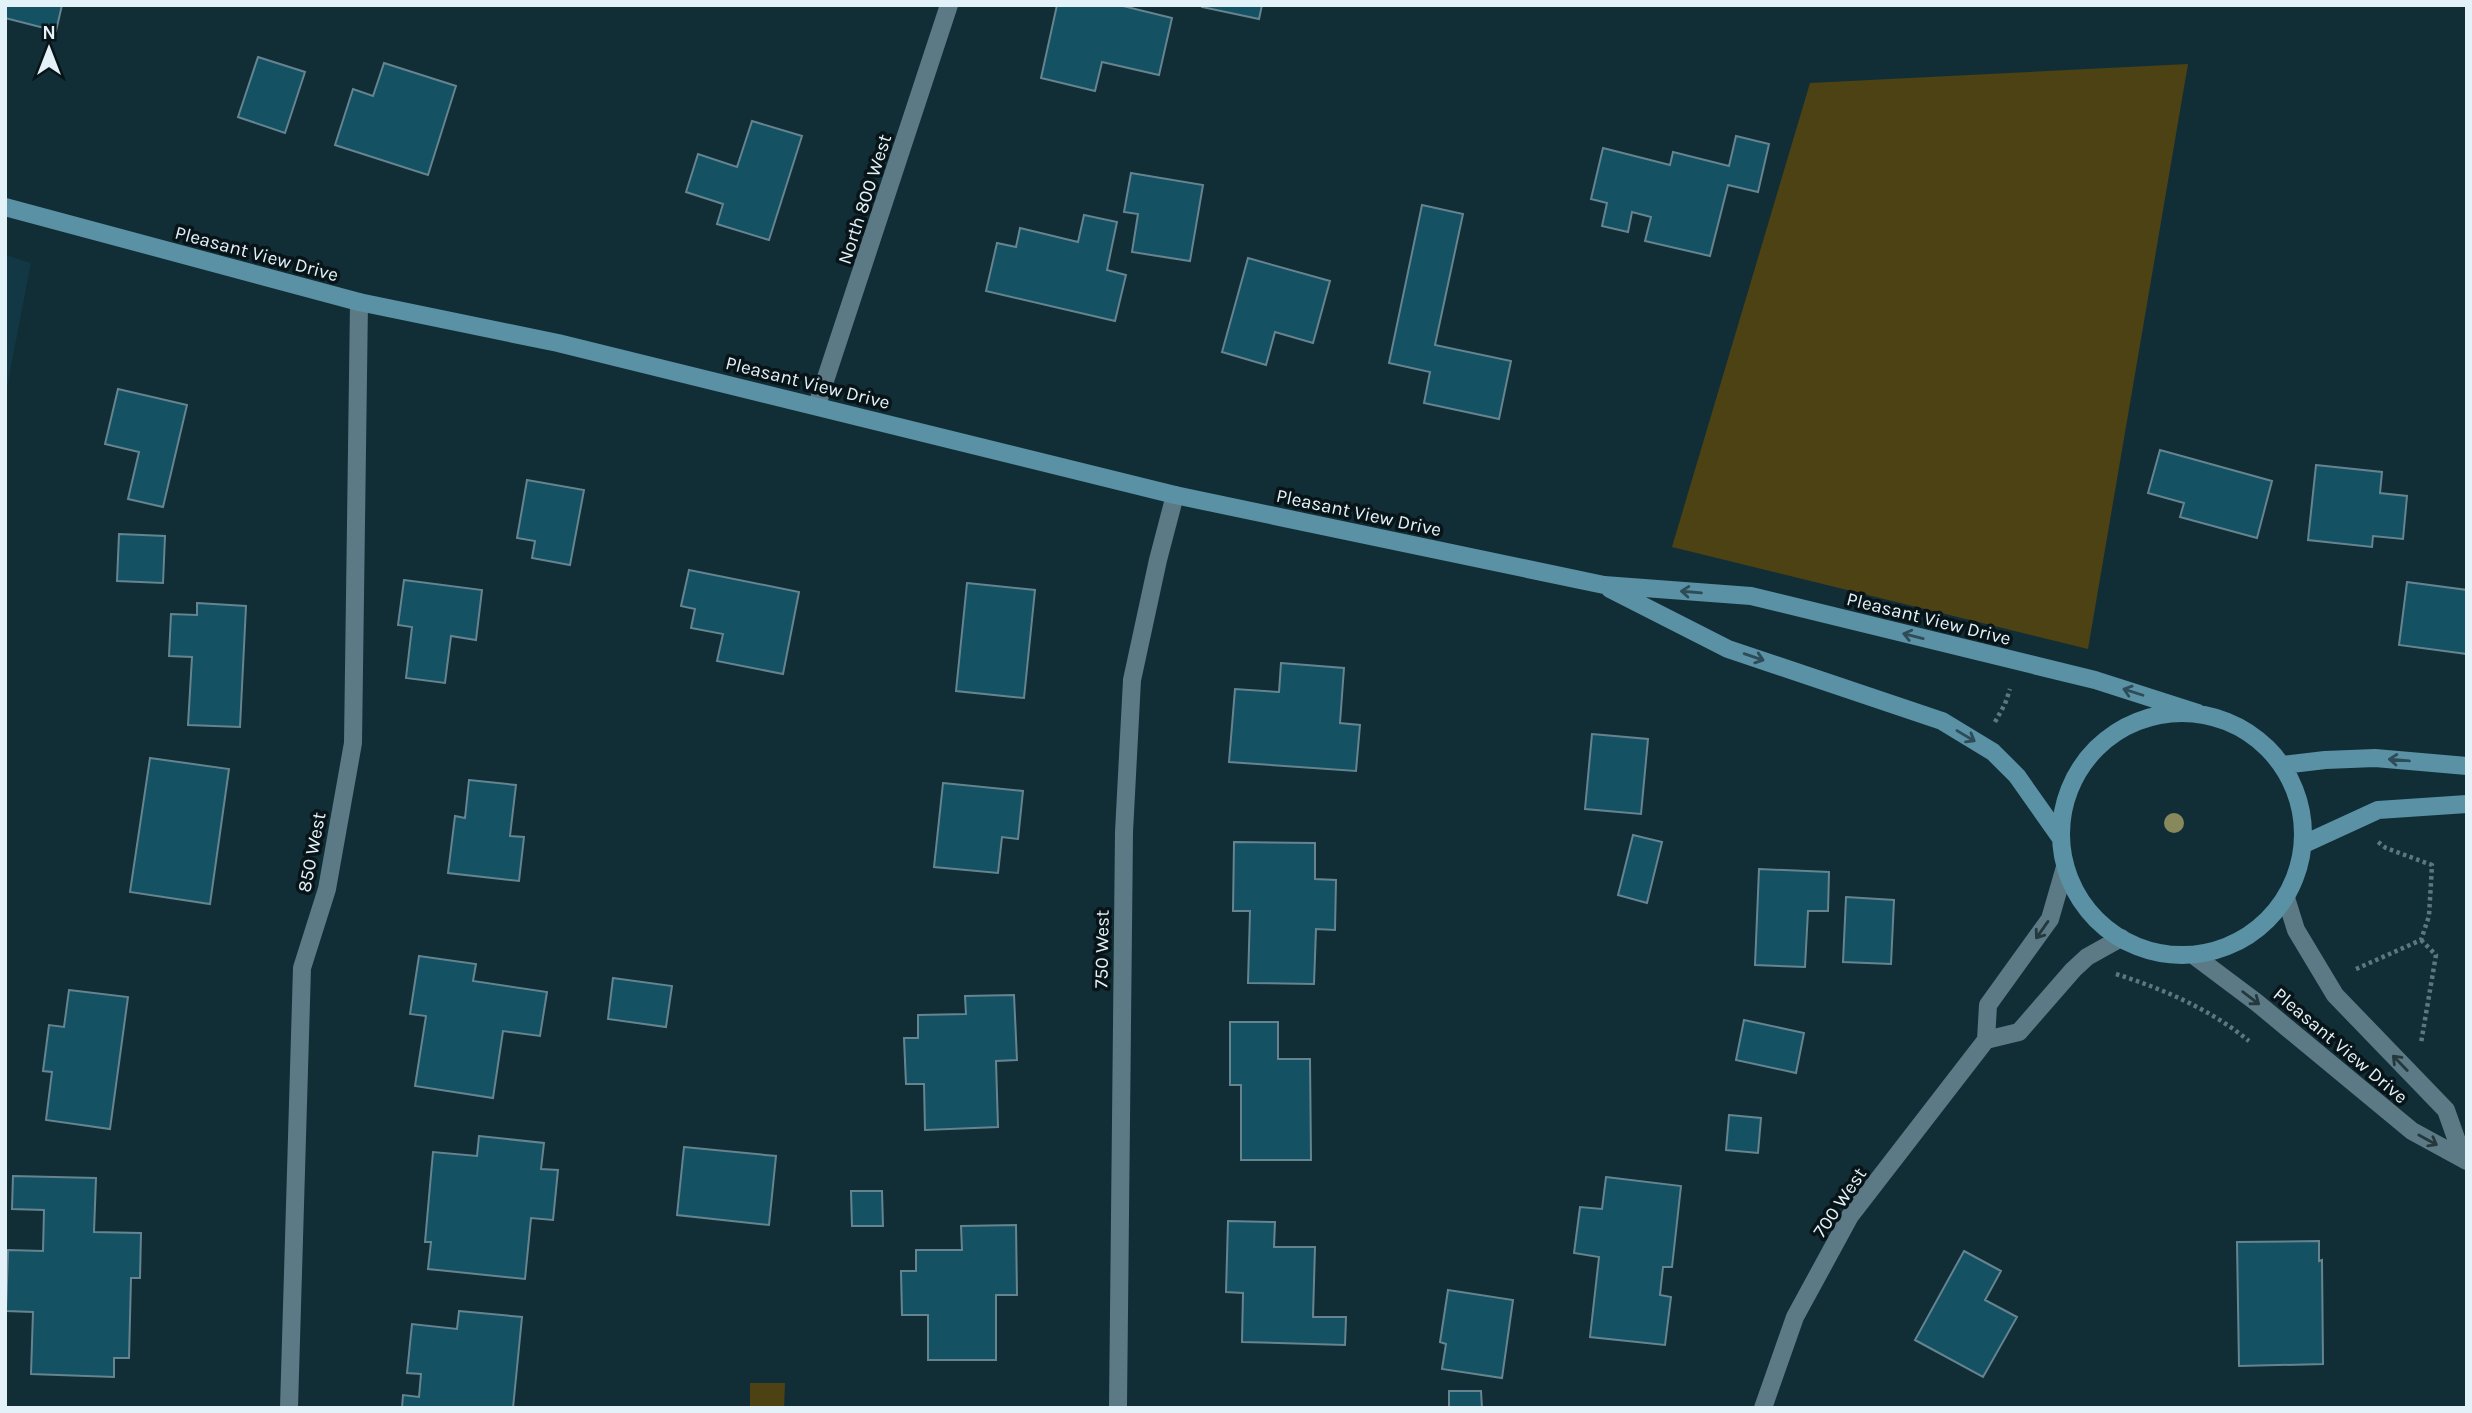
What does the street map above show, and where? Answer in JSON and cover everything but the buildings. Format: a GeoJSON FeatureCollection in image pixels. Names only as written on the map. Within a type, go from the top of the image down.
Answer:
{"type":"FeatureCollection","features":[{"type":"Feature","properties":{"kind":"main road","name":"Pleasant View Drive"},"geometry":{"type":"LineString","coordinates":[[5,207],[359,302],[558,343],[1175,495],[1604,585],[1751,596],[2095,680],[2199,713]]}},
{"type":"Feature","properties":{"kind":"main road","name":"Pleasant View Drive"},"geometry":{"type":"LineString","coordinates":[[1604,585],[1728,649],[1942,721],[1993,752],[2017,776],[2060,837]]}},
{"type":"Feature","properties":{"kind":"main road"},"geometry":{"type":"LineString","coordinates":[[2199,713],[2238,725],[2264,743],[2283,765],[2300,803],[2304,844],[2298,872],[2286,898],[2258,928],[2222,948],[2196,957],[2150,951],[2121,938],[2096,918],[2077,894],[2065,867],[2060,837],[2066,796],[2086,758],[2117,731],[2156,714],[2199,713]]}},
{"type":"Feature","properties":{"kind":"main road"},"geometry":{"type":"LineString","coordinates":[[2283,765],[2375,758],[2467,766]]}},
{"type":"Feature","properties":{"kind":"main road"},"geometry":{"type":"LineString","coordinates":[[2304,844],[2378,810],[2467,804]]}},
{"type":"Feature","properties":{"kind":"street","name":"North 800 West"},"geometry":{"type":"LineString","coordinates":[[817,405],[949,5]]}},
{"type":"Feature","properties":{"kind":"street","name":"850 West"},"geometry":{"type":"LineString","coordinates":[[289,1408],[302,968],[327,889],[353,743],[359,302]]}},
{"type":"Feature","properties":{"kind":"street","name":"750 West"},"geometry":{"type":"LineString","coordinates":[[1118,1408],[1124,832],[1132,680],[1175,495]]}},
{"type":"Feature","properties":{"kind":"street"},"geometry":{"type":"LineString","coordinates":[[2065,867],[2050,919],[1988,1006],[1986,1040],[2020,1032],[2073,970],[2087,957],[2121,938]]}},
{"type":"Feature","properties":{"kind":"street","name":"Pleasant View Drive"},"geometry":{"type":"LineString","coordinates":[[2286,898],[2296,930],[2335,995],[2446,1110],[2465,1160]]}},
{"type":"Feature","properties":{"kind":"street","name":"Pleasant View Drive"},"geometry":{"type":"LineString","coordinates":[[2196,957],[2256,1002],[2412,1131],[2465,1160]]}},
{"type":"Feature","properties":{"kind":"street","name":"700 West"},"geometry":{"type":"LineString","coordinates":[[1763,1408],[1795,1317],[1850,1216],[1986,1040]]}},
{"type":"Feature","properties":{"kind":"path"},"geometry":{"type":"LineString","coordinates":[[1995,722],[2005,704],[2013,678]]}},
{"type":"Feature","properties":{"kind":"path"},"geometry":{"type":"LineString","coordinates":[[2356,969],[2421,940],[2429,916],[2432,865],[2386,848],[2378,842]]}},
{"type":"Feature","properties":{"kind":"path"},"geometry":{"type":"LineString","coordinates":[[2421,940],[2436,955],[2421,1046]]}},
{"type":"Feature","properties":{"kind":"path"},"geometry":{"type":"LineString","coordinates":[[2105,970],[2167,991],[2231,1026],[2249,1041]]}},
{"type":"Feature","properties":{"kind":"shaded area"},"geometry":{"type":"Polygon","coordinates":[[[2188,64],[2088,649],[1672,547],[1810,83],[2188,64]]]}},
{"type":"Feature","properties":{"kind":"shaded area"},"geometry":{"type":"Polygon","coordinates":[[[5,255],[31,263],[5,397],[5,255]]]}},
{"type":"Feature","properties":{"kind":"shaded area"},"geometry":{"type":"Polygon","coordinates":[[[750,1383],[785,1383],[784,1408],[750,1408],[750,1383]]]}}]}
